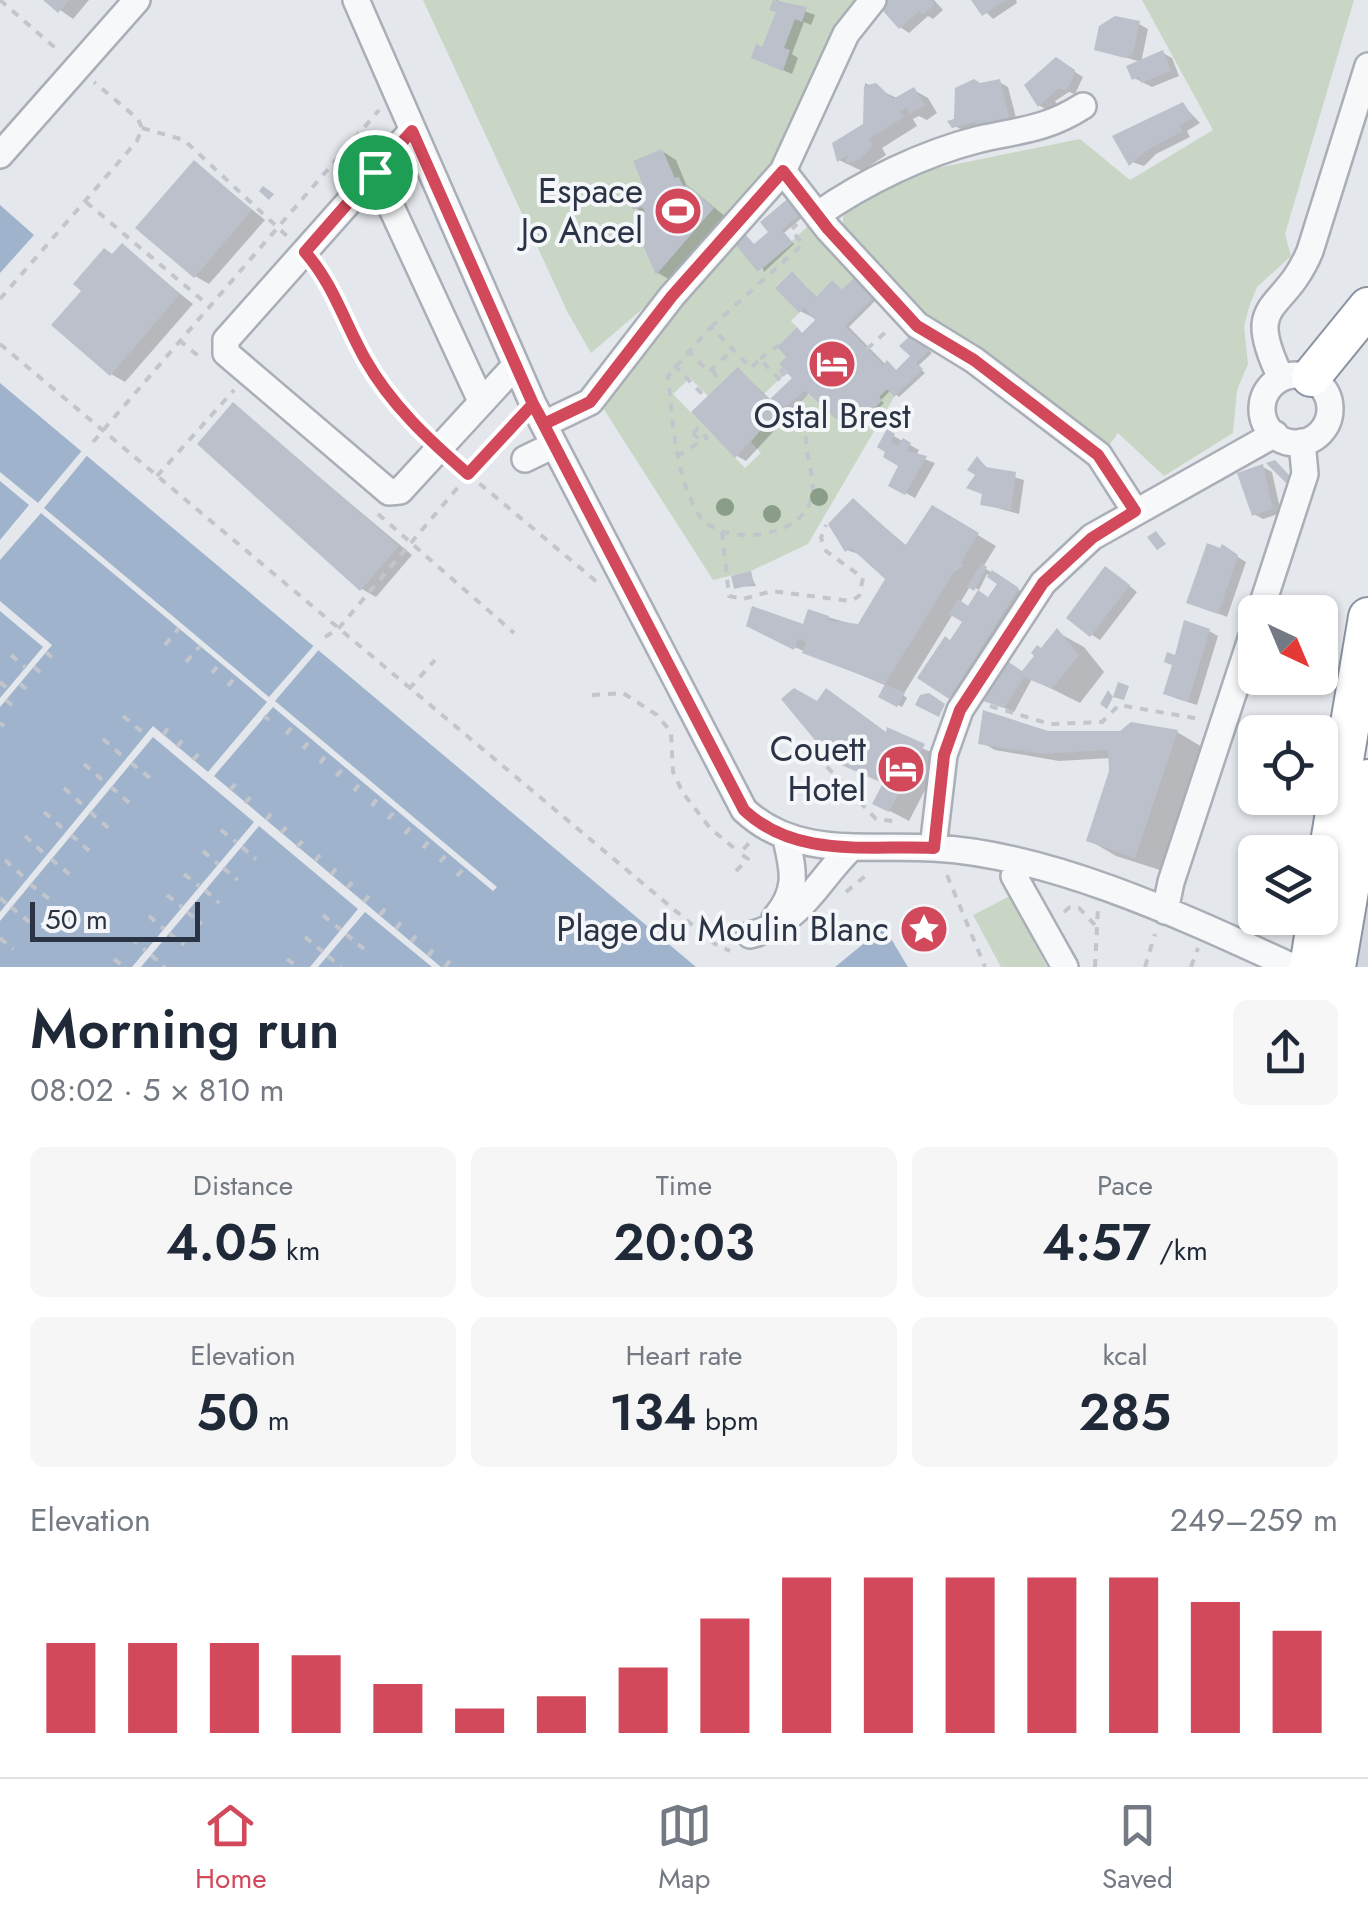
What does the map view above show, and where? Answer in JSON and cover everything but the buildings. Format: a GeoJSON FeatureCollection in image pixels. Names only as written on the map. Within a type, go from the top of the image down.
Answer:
{"type":"FeatureCollection","features":[{"type":"Feature","properties":{"kind":"highway"},"geometry":{"type":"LineString","coordinates":[[1296,378],[1368,307]]}},
{"type":"Feature","properties":{"kind":"highway"},"geometry":{"type":"LineString","coordinates":[[1317,964],[1358,781],[1368,618]]}},
{"type":"Feature","properties":{"kind":"highway"},"geometry":{"type":"LineString","coordinates":[[1338,845],[1358,781]]}},
{"type":"Feature","properties":{"kind":"highway"},"geometry":{"type":"LineString","coordinates":[[1317,935],[1317,964]]}},
{"type":"Feature","properties":{"kind":"street"},"geometry":{"type":"LineString","coordinates":[[0,156],[136,0]]}},
{"type":"Feature","properties":{"kind":"street"},"geometry":{"type":"LineString","coordinates":[[356,0],[515,366],[544,424],[731,788],[774,833],[794,886],[788,902],[750,935],[778,928],[803,907],[828,871],[851,848]]}},
{"type":"Feature","properties":{"kind":"street"},"geometry":{"type":"LineString","coordinates":[[525,459],[544,424],[590,402],[672,296],[783,171],[846,34],[874,0]]}},
{"type":"Feature","properties":{"kind":"street"},"geometry":{"type":"LineString","coordinates":[[1296,378],[1264,400],[1262,412],[1275,434],[1302,442],[1322,431],[1329,418],[1325,390],[1296,378],[1262,333],[1267,315],[1300,274],[1310,251],[1368,66]]}},
{"type":"Feature","properties":{"kind":"street"},"geometry":{"type":"LineString","coordinates":[[823,222],[906,167],[977,140],[1051,126],[1083,106]]}},
{"type":"Feature","properties":{"kind":"street"},"geometry":{"type":"LineString","coordinates":[[412,131],[226,340],[226,353],[389,492],[400,490],[515,366]]}},
{"type":"Feature","properties":{"kind":"street"},"geometry":{"type":"LineString","coordinates":[[783,171],[823,222],[917,326],[974,360],[1098,455],[1135,511]]}},
{"type":"Feature","properties":{"kind":"street"},"geometry":{"type":"LineString","coordinates":[[375,172],[481,401]]}},
{"type":"Feature","properties":{"kind":"street"},"geometry":{"type":"LineString","coordinates":[[938,860],[946,747],[966,700],[1043,583],[1078,548],[1135,511],[1275,434]]}},
{"type":"Feature","properties":{"kind":"street"},"geometry":{"type":"LineString","coordinates":[[1266,595],[1305,474],[1302,442]]}},
{"type":"Feature","properties":{"kind":"street"},"geometry":{"type":"LineString","coordinates":[[1165,911],[1170,882],[1238,680]]}},
{"type":"Feature","properties":{"kind":"street"},"geometry":{"type":"LineString","coordinates":[[774,833],[938,860],[1018,861],[1317,964]]}},
{"type":"Feature","properties":{"kind":"street"},"geometry":{"type":"LineString","coordinates":[[1014,876],[1059,955]]}},
{"type":"Feature","properties":{"kind":"path"},"geometry":{"type":"LineString","coordinates":[[0,0],[138,119],[142,128],[137,141],[0,299]]}},
{"type":"Feature","properties":{"kind":"path"},"geometry":{"type":"LineString","coordinates":[[94,442],[99,431],[395,91]]}},
{"type":"Feature","properties":{"kind":"path"},"geometry":{"type":"LineString","coordinates":[[142,128],[184,140],[305,252],[331,284],[373,374],[415,428],[608,591]]}},
{"type":"Feature","properties":{"kind":"path"},"geometry":{"type":"LineString","coordinates":[[85,201],[208,305]]}},
{"type":"Feature","properties":{"kind":"path"},"geometry":{"type":"LineString","coordinates":[[794,408],[803,418],[813,496],[803,515],[790,526],[758,533],[722,532],[698,513],[677,456],[668,376],[711,327],[803,244],[791,230],[805,217],[814,227],[823,222]]}},
{"type":"Feature","properties":{"kind":"path"},"geometry":{"type":"LineString","coordinates":[[711,327],[751,368],[778,345]]}},
{"type":"Feature","properties":{"kind":"path"},"geometry":{"type":"LineString","coordinates":[[0,344],[99,431],[715,944],[738,953]]}},
{"type":"Feature","properties":{"kind":"path"},"geometry":{"type":"LineString","coordinates":[[688,350],[709,372],[733,349]]}},
{"type":"Feature","properties":{"kind":"path"},"geometry":{"type":"LineString","coordinates":[[760,360],[784,377]]}},
{"type":"Feature","properties":{"kind":"path"},"geometry":{"type":"LineString","coordinates":[[674,366],[706,398]]}},
{"type":"Feature","properties":{"kind":"path"},"geometry":{"type":"LineString","coordinates":[[712,369],[720,377],[716,380],[720,384]]}},
{"type":"Feature","properties":{"kind":"path"},"geometry":{"type":"LineString","coordinates":[[156,478],[237,386]]}},
{"type":"Feature","properties":{"kind":"path"},"geometry":{"type":"LineString","coordinates":[[325,636],[338,629],[468,474],[544,424]]}},
{"type":"Feature","properties":{"kind":"path"},"geometry":{"type":"LineString","coordinates":[[677,456],[708,438],[698,428],[693,433],[704,444],[713,435]]}},
{"type":"Feature","properties":{"kind":"path"},"geometry":{"type":"LineString","coordinates":[[722,532],[730,596],[743,598],[772,591],[851,601],[859,596],[863,578],[826,551],[821,538],[826,525]]}},
{"type":"Feature","properties":{"kind":"path"},"geometry":{"type":"LineString","coordinates":[[165,645],[179,628]]}},
{"type":"Feature","properties":{"kind":"path"},"geometry":{"type":"LineString","coordinates":[[186,662],[200,646]]}},
{"type":"Feature","properties":{"kind":"path"},"geometry":{"type":"LineString","coordinates":[[46,652],[57,662]]}},
{"type":"Feature","properties":{"kind":"path"},"geometry":{"type":"LineString","coordinates":[[10,655],[25,667]]}},
{"type":"Feature","properties":{"kind":"path"},"geometry":{"type":"LineString","coordinates":[[410,689],[435,660]]}},
{"type":"Feature","properties":{"kind":"path"},"geometry":{"type":"LineString","coordinates":[[212,672],[220,663]]}},
{"type":"Feature","properties":{"kind":"path"},"geometry":{"type":"LineString","coordinates":[[34,667],[45,676]]}},
{"type":"Feature","properties":{"kind":"path"},"geometry":{"type":"LineString","coordinates":[[228,686],[236,676]]}},
{"type":"Feature","properties":{"kind":"path"},"geometry":{"type":"LineString","coordinates":[[0,682],[8,688]]}},
{"type":"Feature","properties":{"kind":"path"},"geometry":{"type":"LineString","coordinates":[[20,684],[31,693]]}},
{"type":"Feature","properties":{"kind":"path"},"geometry":{"type":"LineString","coordinates":[[592,695],[623,693],[657,714],[671,732],[673,772],[683,793],[710,828],[748,859],[736,870]]}},
{"type":"Feature","properties":{"kind":"path"},"geometry":{"type":"LineString","coordinates":[[6,700],[17,710]]}},
{"type":"Feature","properties":{"kind":"path"},"geometry":{"type":"LineString","coordinates":[[966,700],[1050,724],[1102,722],[1120,705],[1224,723]]}},
{"type":"Feature","properties":{"kind":"path"},"geometry":{"type":"LineString","coordinates":[[123,716],[146,736]]}},
{"type":"Feature","properties":{"kind":"path"},"geometry":{"type":"LineString","coordinates":[[162,734],[171,724]]}},
{"type":"Feature","properties":{"kind":"path"},"geometry":{"type":"LineString","coordinates":[[286,734],[294,724]]}},
{"type":"Feature","properties":{"kind":"path"},"geometry":{"type":"LineString","coordinates":[[177,747],[186,736]]}},
{"type":"Feature","properties":{"kind":"path"},"geometry":{"type":"LineString","coordinates":[[104,739],[154,781]]}},
{"type":"Feature","properties":{"kind":"path"},"geometry":{"type":"LineString","coordinates":[[303,748],[311,739]]}},
{"type":"Feature","properties":{"kind":"path"},"geometry":{"type":"LineString","coordinates":[[193,760],[202,750]]}},
{"type":"Feature","properties":{"kind":"path"},"geometry":{"type":"LineString","coordinates":[[320,763],[328,753]]}},
{"type":"Feature","properties":{"kind":"path"},"geometry":{"type":"LineString","coordinates":[[816,755],[876,820]]}},
{"type":"Feature","properties":{"kind":"path"},"geometry":{"type":"LineString","coordinates":[[84,764],[133,806]]}},
{"type":"Feature","properties":{"kind":"path"},"geometry":{"type":"LineString","coordinates":[[336,776],[344,767]]}},
{"type":"Feature","properties":{"kind":"path"},"geometry":{"type":"LineString","coordinates":[[230,790],[238,780]]}},
{"type":"Feature","properties":{"kind":"path"},"geometry":{"type":"LineString","coordinates":[[354,791],[362,781]]}},
{"type":"Feature","properties":{"kind":"path"},"geometry":{"type":"LineString","coordinates":[[64,788],[112,831]]}},
{"type":"Feature","properties":{"kind":"path"},"geometry":{"type":"LineString","coordinates":[[245,803],[254,793]]}},
{"type":"Feature","properties":{"kind":"path"},"geometry":{"type":"LineString","coordinates":[[372,806],[380,796]]}},
{"type":"Feature","properties":{"kind":"path"},"geometry":{"type":"LineString","coordinates":[[266,820],[274,810]]}},
{"type":"Feature","properties":{"kind":"path"},"geometry":{"type":"LineString","coordinates":[[388,820],[396,810]]}},
{"type":"Feature","properties":{"kind":"path"},"geometry":{"type":"LineString","coordinates":[[44,812],[93,854]]}},
{"type":"Feature","properties":{"kind":"path"},"geometry":{"type":"LineString","coordinates":[[281,833],[290,823]]}},
{"type":"Feature","properties":{"kind":"path"},"geometry":{"type":"LineString","coordinates":[[405,834],[413,824]]}},
{"type":"Feature","properties":{"kind":"path"},"geometry":{"type":"LineString","coordinates":[[221,830],[236,842]]}},
{"type":"Feature","properties":{"kind":"path"},"geometry":{"type":"LineString","coordinates":[[740,853],[774,833]]}},
{"type":"Feature","properties":{"kind":"path"},"geometry":{"type":"LineString","coordinates":[[24,836],[73,878]]}},
{"type":"Feature","properties":{"kind":"path"},"geometry":{"type":"LineString","coordinates":[[298,847],[306,837]]}},
{"type":"Feature","properties":{"kind":"path"},"geometry":{"type":"LineString","coordinates":[[422,848],[430,839]]}},
{"type":"Feature","properties":{"kind":"path"},"geometry":{"type":"LineString","coordinates":[[242,847],[256,859]]}},
{"type":"Feature","properties":{"kind":"path"},"geometry":{"type":"LineString","coordinates":[[314,861],[323,850]]}},
{"type":"Feature","properties":{"kind":"path"},"geometry":{"type":"LineString","coordinates":[[203,852],[238,880]]}},
{"type":"Feature","properties":{"kind":"path"},"geometry":{"type":"LineString","coordinates":[[440,862],[448,853]]}},
{"type":"Feature","properties":{"kind":"path"},"geometry":{"type":"LineString","coordinates":[[5,860],[53,902]]}},
{"type":"Feature","properties":{"kind":"path"},"geometry":{"type":"LineString","coordinates":[[938,860],[952,880],[985,967]]}},
{"type":"Feature","properties":{"kind":"path"},"geometry":{"type":"LineString","coordinates":[[331,875],[340,864]]}},
{"type":"Feature","properties":{"kind":"path"},"geometry":{"type":"LineString","coordinates":[[838,900],[882,865]]}},
{"type":"Feature","properties":{"kind":"path"},"geometry":{"type":"LineString","coordinates":[[457,876],[465,867]]}},
{"type":"Feature","properties":{"kind":"path"},"geometry":{"type":"LineString","coordinates":[[184,874],[220,903]]}},
{"type":"Feature","properties":{"kind":"path"},"geometry":{"type":"LineString","coordinates":[[347,888],[356,878]]}},
{"type":"Feature","properties":{"kind":"path"},"geometry":{"type":"LineString","coordinates":[[1096,967],[1095,925],[1101,889]]}},
{"type":"Feature","properties":{"kind":"path"},"geometry":{"type":"LineString","coordinates":[[364,902],[372,892]]}},
{"type":"Feature","properties":{"kind":"path"},"geometry":{"type":"LineString","coordinates":[[167,895],[202,924]]}},
{"type":"Feature","properties":{"kind":"path"},"geometry":{"type":"LineString","coordinates":[[0,898],[33,925]]}},
{"type":"Feature","properties":{"kind":"path"},"geometry":{"type":"LineString","coordinates":[[380,915],[388,905]]}},
{"type":"Feature","properties":{"kind":"path"},"geometry":{"type":"LineString","coordinates":[[1059,955],[1061,915],[1070,907],[1079,908],[1095,925]]}},
{"type":"Feature","properties":{"kind":"path"},"geometry":{"type":"LineString","coordinates":[[1145,967],[1165,911]]}},
{"type":"Feature","properties":{"kind":"path"},"geometry":{"type":"LineString","coordinates":[[149,916],[184,945]]}},
{"type":"Feature","properties":{"kind":"path"},"geometry":{"type":"LineString","coordinates":[[323,916],[364,950]]}},
{"type":"Feature","properties":{"kind":"path"},"geometry":{"type":"LineString","coordinates":[[396,929],[404,918]]}},
{"type":"Feature","properties":{"kind":"path"},"geometry":{"type":"LineString","coordinates":[[412,942],[420,932]]}},
{"type":"Feature","properties":{"kind":"path"},"geometry":{"type":"LineString","coordinates":[[305,937],[342,967]]}},
{"type":"Feature","properties":{"kind":"path"},"geometry":{"type":"LineString","coordinates":[[0,938],[13,949]]}},
{"type":"Feature","properties":{"kind":"path"},"geometry":{"type":"LineString","coordinates":[[131,938],[164,967]]}},
{"type":"Feature","properties":{"kind":"path"},"geometry":{"type":"LineString","coordinates":[[428,956],[437,946]]}},
{"type":"Feature","properties":{"kind":"path"},"geometry":{"type":"LineString","coordinates":[[288,958],[298,967]]}},
{"type":"Feature","properties":{"kind":"path"},"geometry":{"type":"LineString","coordinates":[[445,967],[452,958]]}},
{"type":"Feature","properties":{"kind":"path"},"geometry":{"type":"LineString","coordinates":[[114,959],[124,967]]}},
{"type":"Feature","properties":{"kind":"shaded area"},"geometry":{"type":"Polygon","coordinates":[[[1368,887],[1368,967],[1354,967],[1368,887]]]}},
{"type":"Feature","properties":{"kind":"green space"},"geometry":{"type":"Polygon","coordinates":[[[423,0],[859,0],[775,166],[661,293],[591,353],[568,313],[423,0]]]}},
{"type":"Feature","properties":{"kind":"green space"},"geometry":{"type":"Polygon","coordinates":[[[1142,0],[1354,0],[1285,234],[1291,256],[1257,287],[1250,304],[1244,326],[1248,364],[1237,390],[1233,433],[1164,476],[1118,433],[1103,454],[923,318],[843,234],[843,212],[913,173],[1080,139],[1130,180],[1213,130],[1142,0]]]}},
{"type":"Feature","properties":{"kind":"green space"},"geometry":{"type":"Polygon","coordinates":[[[809,225],[856,276],[842,289],[832,280],[816,297],[792,271],[775,287],[799,313],[791,321],[797,327],[777,347],[786,357],[787,372],[764,394],[738,368],[708,396],[690,378],[673,394],[745,468],[761,453],[751,442],[764,425],[773,428],[808,394],[851,431],[882,401],[879,397],[887,389],[894,397],[808,544],[751,571],[713,580],[603,408],[679,302],[734,243],[759,272],[809,225]]]}},
{"type":"Feature","properties":{"kind":"green space"},"geometry":{"type":"Polygon","coordinates":[[[1010,896],[1047,967],[1001,967],[973,915],[1010,896]]]}},
{"type":"Feature","properties":{"kind":"water"},"geometry":{"type":"Polygon","coordinates":[[[0,205],[34,235],[0,273],[0,205]]]}},
{"type":"Feature","properties":{"kind":"water"},"geometry":{"type":"Polygon","coordinates":[[[0,383],[696,967],[0,967],[0,383]]]}},
{"type":"Feature","properties":{"kind":"water","name":"Plage du Moulin Blanc"},"geometry":{"type":"Polygon","coordinates":[[[884,927],[908,967],[835,967],[884,927]]]}},
{"type":"Feature","properties":{"kind":"pier"},"geometry":{"type":"Polygon","coordinates":[[[85,447],[90,452],[44,508],[269,697],[317,642],[322,646],[275,701],[497,887],[493,891],[273,707],[214,776],[441,967],[432,967],[365,912],[318,967],[310,967],[358,909],[259,826],[141,967],[132,967],[254,822],[153,737],[0,921],[0,912],[153,726],[208,772],[267,702],[41,513],[0,560],[0,540],[29,505],[0,481],[0,472],[38,503],[85,447]]]}},
{"type":"Feature","properties":{"kind":"pier"},"geometry":{"type":"Polygon","coordinates":[[[0,601],[52,645],[0,707],[0,698],[43,647],[0,611],[0,601]]]}},
{"type":"Feature","properties":{"kind":"place","name":"Espace Jo Ancel"},"geometry":{"type":"Point","coordinates":[678,211]}},
{"type":"Feature","properties":{"kind":"place","name":"Ostal Brest"},"geometry":{"type":"Point","coordinates":[832,364]}},
{"type":"Feature","properties":{"kind":"place","name":"Couett Hotel"},"geometry":{"type":"Point","coordinates":[901,769]}},
{"type":"Feature","properties":{"kind":"place","name":"Plage du Moulin Blanc"},"geometry":{"type":"Point","coordinates":[924,929]}},
{"type":"Feature","properties":{"kind":"route"},"geometry":{"type":"LineString","coordinates":[[375,172],[305,252],[331,284],[364,358],[387,393],[415,428],[468,474],[533,404],[544,424],[590,402],[672,296],[783,171],[828,229],[917,326],[974,360],[1098,455],[1112,471],[1135,511],[1065,559],[1043,583],[960,710],[944,755],[934,848],[851,848],[786,839],[763,828],[744,810],[533,404],[412,131],[375,172]]}}]}
